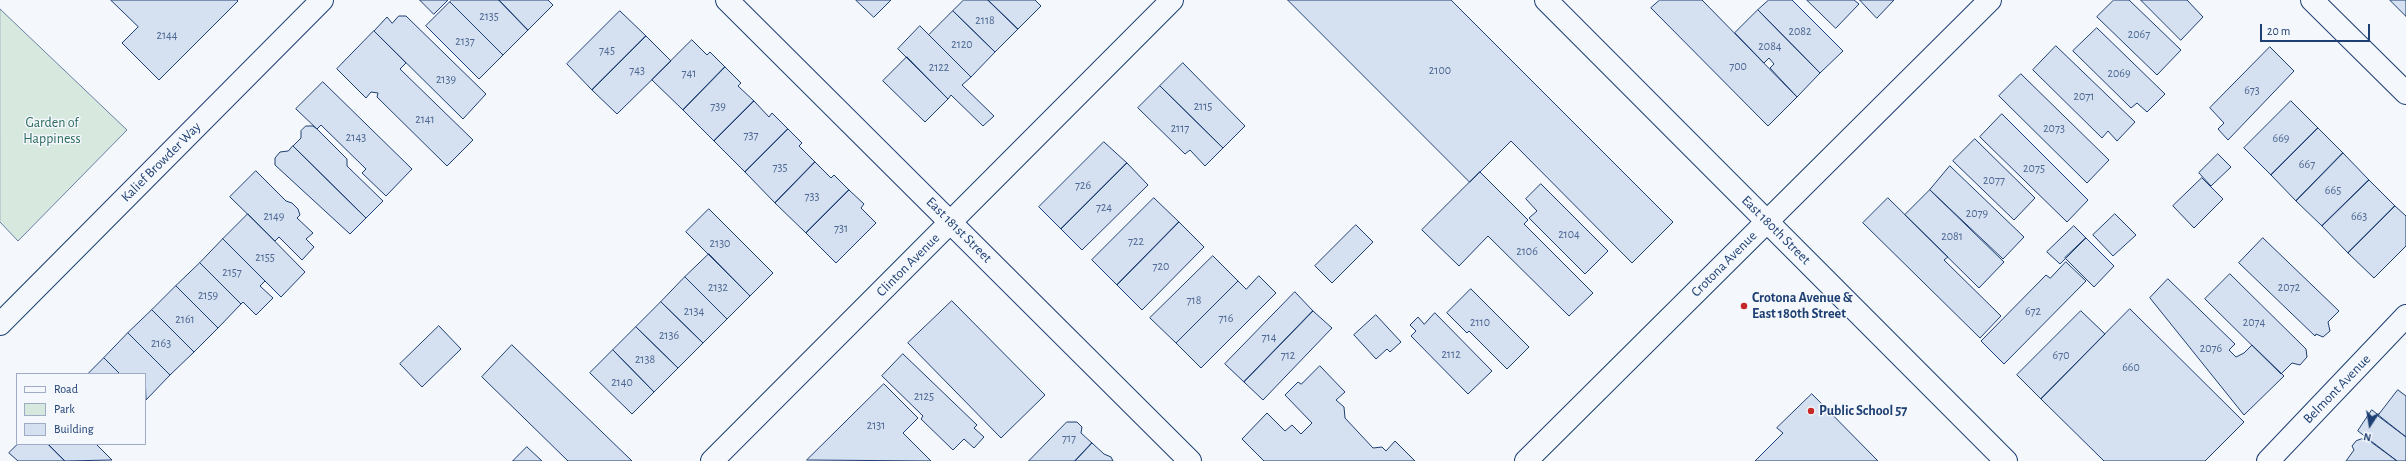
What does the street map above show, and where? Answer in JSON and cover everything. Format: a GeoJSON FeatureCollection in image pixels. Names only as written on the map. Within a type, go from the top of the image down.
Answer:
{"type":"FeatureCollection","features":[{"type":"Feature","properties":{"kind":"street","name":"Kalief Browder Way"},"geometry":{"type":"LineString","coordinates":[[0,324],[322,0]]}},
{"type":"Feature","properties":{"kind":"street","name":"East 181st Street"},"geometry":{"type":"LineString","coordinates":[[727,0],[1190,461]]}},
{"type":"Feature","properties":{"kind":"street","name":"Clinton Avenue"},"geometry":{"type":"LineString","coordinates":[[712,461],[1172,0]]}},
{"type":"Feature","properties":{"kind":"street","name":"East 180th Street"},"geometry":{"type":"LineString","coordinates":[[1546,0],[2006,461]]}},
{"type":"Feature","properties":{"kind":"street","name":"Crotona Avenue"},"geometry":{"type":"LineString","coordinates":[[1526,461],[1990,0]]}},
{"type":"Feature","properties":{"kind":"street"},"geometry":{"type":"LineString","coordinates":[[2312,0],[2406,93]]}},
{"type":"Feature","properties":{"kind":"street","name":"Belmont Avenue"},"geometry":{"type":"LineString","coordinates":[[2268,461],[2406,316]]}},
{"type":"Feature","properties":{"kind":"green space","name":"Garden of Happiness"},"geometry":{"type":"Polygon","coordinates":[[[0,9],[127,130],[18,241],[0,222],[0,9]]]}},
{"type":"Feature","properties":{"kind":"building"},"geometry":{"type":"Polygon","coordinates":[[[111,0],[238,1],[159,80],[122,43],[138,27],[111,0]]]}},
{"type":"Feature","properties":{"kind":"building"},"geometry":{"type":"Polygon","coordinates":[[[420,0],[448,0],[434,14],[420,0]]]}},
{"type":"Feature","properties":{"kind":"building"},"geometry":{"type":"Polygon","coordinates":[[[452,0],[499,0],[528,30],[503,55],[450,2],[452,0]]]}},
{"type":"Feature","properties":{"kind":"building"},"geometry":{"type":"Polygon","coordinates":[[[499,0],[548,0],[553,5],[528,30],[499,0]]]}},
{"type":"Feature","properties":{"kind":"building"},"geometry":{"type":"Polygon","coordinates":[[[856,0],[891,0],[874,17],[856,0]]]}},
{"type":"Feature","properties":{"kind":"building"},"geometry":{"type":"Polygon","coordinates":[[[964,0],[988,0],[1018,29],[995,52],[953,11],[964,0]]]}},
{"type":"Feature","properties":{"kind":"building"},"geometry":{"type":"Polygon","coordinates":[[[988,0],[1035,0],[1041,6],[1018,29],[988,0]]]}},
{"type":"Feature","properties":{"kind":"building"},"geometry":{"type":"Polygon","coordinates":[[[1288,0],[1451,0],[1673,222],[1632,263],[1511,141],[1470,182],[1288,0]]]}},
{"type":"Feature","properties":{"kind":"building"},"geometry":{"type":"Polygon","coordinates":[[[1660,0],[1702,0],[1797,97],[1768,126],[1651,8],[1660,0]]]}},
{"type":"Feature","properties":{"kind":"building"},"geometry":{"type":"Polygon","coordinates":[[[1769,0],[1792,0],[1843,51],[1820,73],[1758,10],[1769,0]]]}},
{"type":"Feature","properties":{"kind":"building"},"geometry":{"type":"Polygon","coordinates":[[[1807,0],[1854,0],[1859,4],[1836,28],[1807,0]]]}},
{"type":"Feature","properties":{"kind":"building"},"geometry":{"type":"Polygon","coordinates":[[[1860,0],[1894,0],[1877,18],[1860,0]]]}},
{"type":"Feature","properties":{"kind":"building"},"geometry":{"type":"Polygon","coordinates":[[[2114,0],[2129,0],[2181,50],[2157,75],[2097,17],[2114,0]]]}},
{"type":"Feature","properties":{"kind":"building"},"geometry":{"type":"Polygon","coordinates":[[[2141,0],[2187,0],[2203,17],[2181,40],[2141,0]]]}},
{"type":"Feature","properties":{"kind":"building"},"geometry":{"type":"Polygon","coordinates":[[[2390,0],[2406,0],[2406,16],[2390,0]]]}},
{"type":"Feature","properties":{"kind":"building"},"geometry":{"type":"Polygon","coordinates":[[[450,2],[503,55],[479,79],[426,26],[450,2]]]}},
{"type":"Feature","properties":{"kind":"building"},"geometry":{"type":"Polygon","coordinates":[[[1758,10],[1820,73],[1797,97],[1770,68],[1774,64],[1769,58],[1764,63],[1735,33],[1758,10]]]}},
{"type":"Feature","properties":{"kind":"building"},"geometry":{"type":"Polygon","coordinates":[[[620,11],[646,36],[592,90],[567,64],[620,11]]]}},
{"type":"Feature","properties":{"kind":"building"},"geometry":{"type":"Polygon","coordinates":[[[953,11],[995,52],[971,77],[929,35],[953,11]]]}},
{"type":"Feature","properties":{"kind":"building"},"geometry":{"type":"Polygon","coordinates":[[[399,16],[406,16],[486,94],[463,119],[374,31],[387,17],[392,23],[399,16]]]}},
{"type":"Feature","properties":{"kind":"building"},"geometry":{"type":"Polygon","coordinates":[[[920,26],[971,77],[962,85],[994,116],[983,126],[951,95],[948,99],[898,49],[920,26]]]}},
{"type":"Feature","properties":{"kind":"building"},"geometry":{"type":"Polygon","coordinates":[[[2097,28],[2165,94],[2147,112],[2137,103],[2131,108],[2073,51],[2097,28]]]}},
{"type":"Feature","properties":{"kind":"building"},"geometry":{"type":"Polygon","coordinates":[[[374,31],[406,63],[400,69],[473,140],[447,166],[377,97],[378,93],[371,92],[366,98],[337,69],[374,31]]]}},
{"type":"Feature","properties":{"kind":"building"},"geometry":{"type":"Polygon","coordinates":[[[646,36],[671,61],[617,114],[592,90],[646,36]]]}},
{"type":"Feature","properties":{"kind":"building"},"geometry":{"type":"Polygon","coordinates":[[[692,40],[707,55],[710,52],[725,67],[683,110],[652,80],[692,40]]]}},
{"type":"Feature","properties":{"kind":"building"},"geometry":{"type":"Polygon","coordinates":[[[2056,46],[2135,122],[2117,141],[2108,131],[2102,138],[2033,70],[2056,46]]]}},
{"type":"Feature","properties":{"kind":"building"},"geometry":{"type":"Polygon","coordinates":[[[2270,47],[2294,71],[2228,140],[2218,129],[2224,123],[2210,108],[2270,47]]]}},
{"type":"Feature","properties":{"kind":"building"},"geometry":{"type":"Polygon","coordinates":[[[907,57],[948,99],[925,122],[883,81],[907,57]]]}},
{"type":"Feature","properties":{"kind":"building"},"geometry":{"type":"Polygon","coordinates":[[[1183,63],[1245,126],[1223,148],[1160,86],[1183,63]]]}},
{"type":"Feature","properties":{"kind":"building"},"geometry":{"type":"Polygon","coordinates":[[[725,67],[741,83],[738,86],[754,101],[714,141],[683,110],[725,67]]]}},
{"type":"Feature","properties":{"kind":"building"},"geometry":{"type":"Polygon","coordinates":[[[2021,74],[2109,160],[2087,183],[1999,96],[2021,74]]]}},
{"type":"Feature","properties":{"kind":"building"},"geometry":{"type":"Polygon","coordinates":[[[323,82],[412,169],[386,196],[362,173],[366,169],[321,125],[317,129],[296,109],[323,82]]]}},
{"type":"Feature","properties":{"kind":"building"},"geometry":{"type":"Polygon","coordinates":[[[1160,86],[1223,148],[1205,166],[1190,150],[1185,154],[1138,108],[1160,86]]]}},
{"type":"Feature","properties":{"kind":"building"},"geometry":{"type":"Polygon","coordinates":[[[754,101],[769,117],[772,113],[788,129],[745,172],[714,141],[754,101]]]}},
{"type":"Feature","properties":{"kind":"building"},"geometry":{"type":"Polygon","coordinates":[[[2291,101],[2318,128],[2271,175],[2244,148],[2291,101]]]}},
{"type":"Feature","properties":{"kind":"building"},"geometry":{"type":"Polygon","coordinates":[[[2002,114],[2088,200],[2067,222],[1980,137],[2002,114]]]}},
{"type":"Feature","properties":{"kind":"building"},"geometry":{"type":"Polygon","coordinates":[[[306,126],[313,126],[317,129],[347,159],[347,166],[383,201],[366,218],[293,146],[301,138],[301,131],[306,126]]]}},
{"type":"Feature","properties":{"kind":"building"},"geometry":{"type":"Polygon","coordinates":[[[2318,128],[2343,153],[2296,201],[2271,175],[2318,128]]]}},
{"type":"Feature","properties":{"kind":"building"},"geometry":{"type":"Polygon","coordinates":[[[788,129],[802,143],[799,146],[815,162],[775,203],[745,172],[788,129]]]}},
{"type":"Feature","properties":{"kind":"building"},"geometry":{"type":"Polygon","coordinates":[[[1975,139],[2035,198],[2014,220],[1953,161],[1975,139]]]}},
{"type":"Feature","properties":{"kind":"building"},"geometry":{"type":"Polygon","coordinates":[[[1104,142],[1127,163],[1061,229],[1039,207],[1104,142]]]}},
{"type":"Feature","properties":{"kind":"building"},"geometry":{"type":"Polygon","coordinates":[[[293,146],[366,218],[350,234],[275,165],[275,158],[280,152],[288,151],[293,146]]]}},
{"type":"Feature","properties":{"kind":"building"},"geometry":{"type":"Polygon","coordinates":[[[2343,153],[2369,180],[2322,226],[2296,201],[2343,153]]]}},
{"type":"Feature","properties":{"kind":"building"},"geometry":{"type":"Polygon","coordinates":[[[2218,154],[2231,167],[2211,186],[2199,173],[2218,154]]]}},
{"type":"Feature","properties":{"kind":"building"},"geometry":{"type":"Polygon","coordinates":[[[815,162],[831,178],[834,175],[849,190],[806,233],[775,203],[815,162]]]}},
{"type":"Feature","properties":{"kind":"building"},"geometry":{"type":"Polygon","coordinates":[[[1127,163],[1148,185],[1082,250],[1061,229],[1127,163]]]}},
{"type":"Feature","properties":{"kind":"building"},"geometry":{"type":"Polygon","coordinates":[[[1950,166],[2024,237],[2003,259],[1930,190],[1950,166]]]}},
{"type":"Feature","properties":{"kind":"building"},"geometry":{"type":"Polygon","coordinates":[[[256,171],[286,201],[292,203],[298,209],[300,215],[297,218],[313,233],[306,239],[314,247],[302,260],[279,237],[275,241],[230,197],[256,171]]]}},
{"type":"Feature","properties":{"kind":"building"},"geometry":{"type":"Polygon","coordinates":[[[1480,172],[1528,220],[1524,224],[1593,293],[1569,316],[1488,236],[1459,266],[1422,230],[1480,172]]]}},
{"type":"Feature","properties":{"kind":"building"},"geometry":{"type":"Polygon","coordinates":[[[2202,178],[2223,199],[2194,228],[2173,206],[2202,178]]]}},
{"type":"Feature","properties":{"kind":"building"},"geometry":{"type":"Polygon","coordinates":[[[2369,180],[2395,206],[2348,253],[2322,226],[2369,180]]]}},
{"type":"Feature","properties":{"kind":"building"},"geometry":{"type":"Polygon","coordinates":[[[1541,184],[1608,251],[1585,274],[1529,218],[1537,211],[1526,199],[1541,184]]]}},
{"type":"Feature","properties":{"kind":"building"},"geometry":{"type":"Polygon","coordinates":[[[849,190],[864,204],[861,208],[876,223],[836,263],[806,233],[849,190]]]}},
{"type":"Feature","properties":{"kind":"building"},"geometry":{"type":"Polygon","coordinates":[[[1930,190],[2004,262],[1979,288],[1905,215],[1930,190]]]}},
{"type":"Feature","properties":{"kind":"building"},"geometry":{"type":"Polygon","coordinates":[[[1154,198],[1179,222],[1117,285],[1092,260],[1154,198]]]}},
{"type":"Feature","properties":{"kind":"building"},"geometry":{"type":"Polygon","coordinates":[[[1888,198],[1948,257],[1944,260],[2001,316],[1980,338],[1863,223],[1888,198]]]}},
{"type":"Feature","properties":{"kind":"building"},"geometry":{"type":"Polygon","coordinates":[[[2395,206],[2406,216],[2406,246],[2374,278],[2348,253],[2395,206]]]}},
{"type":"Feature","properties":{"kind":"building"},"geometry":{"type":"Polygon","coordinates":[[[709,209],[773,273],[750,296],[686,232],[709,209]]]}},
{"type":"Feature","properties":{"kind":"building"},"geometry":{"type":"Polygon","coordinates":[[[248,214],[305,272],[281,297],[223,239],[248,214]]]}},
{"type":"Feature","properties":{"kind":"building"},"geometry":{"type":"Polygon","coordinates":[[[2115,214],[2136,235],[2113,256],[2093,235],[2115,214]]]}},
{"type":"Feature","properties":{"kind":"building"},"geometry":{"type":"Polygon","coordinates":[[[1179,222],[1204,247],[1142,310],[1117,285],[1179,222]]]}},
{"type":"Feature","properties":{"kind":"building"},"geometry":{"type":"Polygon","coordinates":[[[1356,225],[1373,242],[1332,283],[1315,266],[1356,225]]]}},
{"type":"Feature","properties":{"kind":"building"},"geometry":{"type":"Polygon","coordinates":[[[2074,226],[2086,238],[2060,264],[2047,252],[2074,226]]]}},
{"type":"Feature","properties":{"kind":"building"},"geometry":{"type":"Polygon","coordinates":[[[2086,238],[2114,266],[2094,287],[2065,258],[2086,238]]]}},
{"type":"Feature","properties":{"kind":"building"},"geometry":{"type":"Polygon","coordinates":[[[2263,238],[2339,311],[2328,322],[2330,331],[2323,337],[2316,334],[2315,336],[2239,263],[2263,238]]]}},
{"type":"Feature","properties":{"kind":"building"},"geometry":{"type":"Polygon","coordinates":[[[223,239],[265,281],[260,286],[273,298],[256,315],[243,302],[241,304],[200,263],[223,239]]]}},
{"type":"Feature","properties":{"kind":"building"},"geometry":{"type":"Polygon","coordinates":[[[709,254],[750,296],[727,319],[685,277],[709,254]]]}},
{"type":"Feature","properties":{"kind":"building"},"geometry":{"type":"Polygon","coordinates":[[[1213,256],[1238,281],[1176,343],[1150,318],[1213,256]]]}},
{"type":"Feature","properties":{"kind":"building"},"geometry":{"type":"Polygon","coordinates":[[[2066,262],[2086,281],[2004,364],[1981,341],[2046,275],[2050,278],[2066,262]]]}},
{"type":"Feature","properties":{"kind":"building"},"geometry":{"type":"Polygon","coordinates":[[[200,263],[241,304],[218,328],[176,286],[200,263]]]}},
{"type":"Feature","properties":{"kind":"building"},"geometry":{"type":"Polygon","coordinates":[[[2230,274],[2306,349],[2307,357],[2300,365],[2292,363],[2281,374],[2205,299],[2230,274]]]}},
{"type":"Feature","properties":{"kind":"building"},"geometry":{"type":"Polygon","coordinates":[[[1259,276],[1276,293],[1201,368],[1176,343],[1238,281],[1246,289],[1259,276]]]}},
{"type":"Feature","properties":{"kind":"building"},"geometry":{"type":"Polygon","coordinates":[[[685,277],[727,319],[703,343],[661,302],[685,277]]]}},
{"type":"Feature","properties":{"kind":"building"},"geometry":{"type":"Polygon","coordinates":[[[2168,279],[2235,344],[2229,350],[2236,357],[2244,353],[2252,345],[2284,376],[2244,415],[2150,298],[2168,279]]]}},
{"type":"Feature","properties":{"kind":"building"},"geometry":{"type":"Polygon","coordinates":[[[176,286],[218,328],[194,352],[152,310],[176,286]]]}},
{"type":"Feature","properties":{"kind":"building"},"geometry":{"type":"Polygon","coordinates":[[[1471,289],[1529,347],[1507,369],[1469,331],[1467,333],[1447,313],[1471,289]]]}},
{"type":"Feature","properties":{"kind":"building"},"geometry":{"type":"Polygon","coordinates":[[[1295,292],[1313,311],[1244,382],[1225,364],[1295,292]]]}},
{"type":"Feature","properties":{"kind":"building"},"geometry":{"type":"Polygon","coordinates":[[[952,301],[1045,395],[1001,438],[908,343],[952,301]]]}},
{"type":"Feature","properties":{"kind":"building"},"geometry":{"type":"Polygon","coordinates":[[[661,302],[703,343],[678,368],[636,327],[661,302]]]}},
{"type":"Feature","properties":{"kind":"building"},"geometry":{"type":"Polygon","coordinates":[[[2130,309],[2244,422],[2205,461],[2104,461],[2041,399],[2130,309]]]}},
{"type":"Feature","properties":{"kind":"building"},"geometry":{"type":"Polygon","coordinates":[[[152,310],[194,352],[170,375],[128,333],[152,310]]]}},
{"type":"Feature","properties":{"kind":"building"},"geometry":{"type":"Polygon","coordinates":[[[1313,311],[1332,328],[1263,400],[1244,382],[1313,311]]]}},
{"type":"Feature","properties":{"kind":"building"},"geometry":{"type":"Polygon","coordinates":[[[2081,311],[2105,334],[2041,399],[2017,375],[2081,311]]]}},
{"type":"Feature","properties":{"kind":"building"},"geometry":{"type":"Polygon","coordinates":[[[1435,313],[1492,371],[1468,394],[1411,336],[1416,331],[1410,325],[1418,317],[1424,324],[1435,313]]]}},
{"type":"Feature","properties":{"kind":"building"},"geometry":{"type":"Polygon","coordinates":[[[1376,315],[1401,342],[1390,352],[1387,349],[1376,359],[1354,335],[1376,315]]]}},
{"type":"Feature","properties":{"kind":"building"},"geometry":{"type":"Polygon","coordinates":[[[439,326],[461,349],[422,387],[400,364],[439,326]]]}},
{"type":"Feature","properties":{"kind":"building"},"geometry":{"type":"Polygon","coordinates":[[[636,327],[678,368],[654,392],[613,350],[636,327]]]}},
{"type":"Feature","properties":{"kind":"building"},"geometry":{"type":"Polygon","coordinates":[[[128,333],[170,375],[146,400],[146,373],[119,373],[104,358],[128,333]]]}},
{"type":"Feature","properties":{"kind":"building"},"geometry":{"type":"Polygon","coordinates":[[[512,345],[632,461],[568,461],[482,377],[512,345]]]}},
{"type":"Feature","properties":{"kind":"building"},"geometry":{"type":"Polygon","coordinates":[[[613,350],[654,392],[632,414],[590,373],[613,350]]]}},
{"type":"Feature","properties":{"kind":"building"},"geometry":{"type":"Polygon","coordinates":[[[903,354],[977,425],[974,428],[984,437],[974,448],[964,439],[953,450],[921,419],[923,416],[882,376],[903,354]]]}},
{"type":"Feature","properties":{"kind":"building"},"geometry":{"type":"Polygon","coordinates":[[[104,358],[119,373],[89,373],[104,358]]]}},
{"type":"Feature","properties":{"kind":"building"},"geometry":{"type":"Polygon","coordinates":[[[1320,366],[1345,392],[1336,400],[1344,407],[1345,418],[1373,448],[1382,447],[1386,451],[1395,441],[1415,461],[1264,461],[1242,439],[1267,413],[1285,431],[1292,425],[1301,434],[1312,423],[1285,395],[1298,382],[1301,384],[1320,366]]]}},
{"type":"Feature","properties":{"kind":"building"},"geometry":{"type":"Polygon","coordinates":[[[884,384],[918,418],[903,433],[931,461],[807,460],[884,384]]]}},
{"type":"Feature","properties":{"kind":"building"},"geometry":{"type":"Polygon","coordinates":[[[2398,390],[2406,396],[2406,437],[2378,416],[2398,390]]]}},
{"type":"Feature","properties":{"kind":"building","name":"Public School 57"},"geometry":{"type":"Polygon","coordinates":[[[1812,394],[1878,461],[1755,461],[1783,433],[1777,428],[1812,394]]]}},
{"type":"Feature","properties":{"kind":"building"},"geometry":{"type":"Polygon","coordinates":[[[2372,410],[2406,437],[2406,461],[2397,461],[2358,431],[2372,410]]]}},
{"type":"Feature","properties":{"kind":"building"},"geometry":{"type":"Polygon","coordinates":[[[1067,422],[1077,422],[1082,427],[1081,433],[1092,443],[1075,461],[1029,461],[1067,422]]]}},
{"type":"Feature","properties":{"kind":"building"},"geometry":{"type":"Polygon","coordinates":[[[2362,439],[2365,441],[2367,439],[2397,461],[2346,461],[2354,450],[2352,446],[2356,441],[2362,439]]]}},
{"type":"Feature","properties":{"kind":"building"},"geometry":{"type":"Polygon","coordinates":[[[1092,443],[1104,454],[1111,457],[1113,461],[1075,461],[1092,443]]]}},
{"type":"Feature","properties":{"kind":"building"},"geometry":{"type":"Polygon","coordinates":[[[17,445],[49,445],[65,461],[18,461],[9,453],[17,445]]]}},
{"type":"Feature","properties":{"kind":"building"},"geometry":{"type":"Polygon","coordinates":[[[49,445],[97,445],[112,460],[65,461],[49,445]]]}},
{"type":"Feature","properties":{"kind":"building"},"geometry":{"type":"Polygon","coordinates":[[[527,447],[542,461],[513,461],[527,447]]]}},
{"type":"Feature","properties":{"kind":"place","name":"Crotona Avenue & East 180th Street"},"geometry":{"type":"Point","coordinates":[1744,306]}},
{"type":"Feature","properties":{"kind":"place","name":"Public School 57"},"geometry":{"type":"Point","coordinates":[1811,411]}}]}
